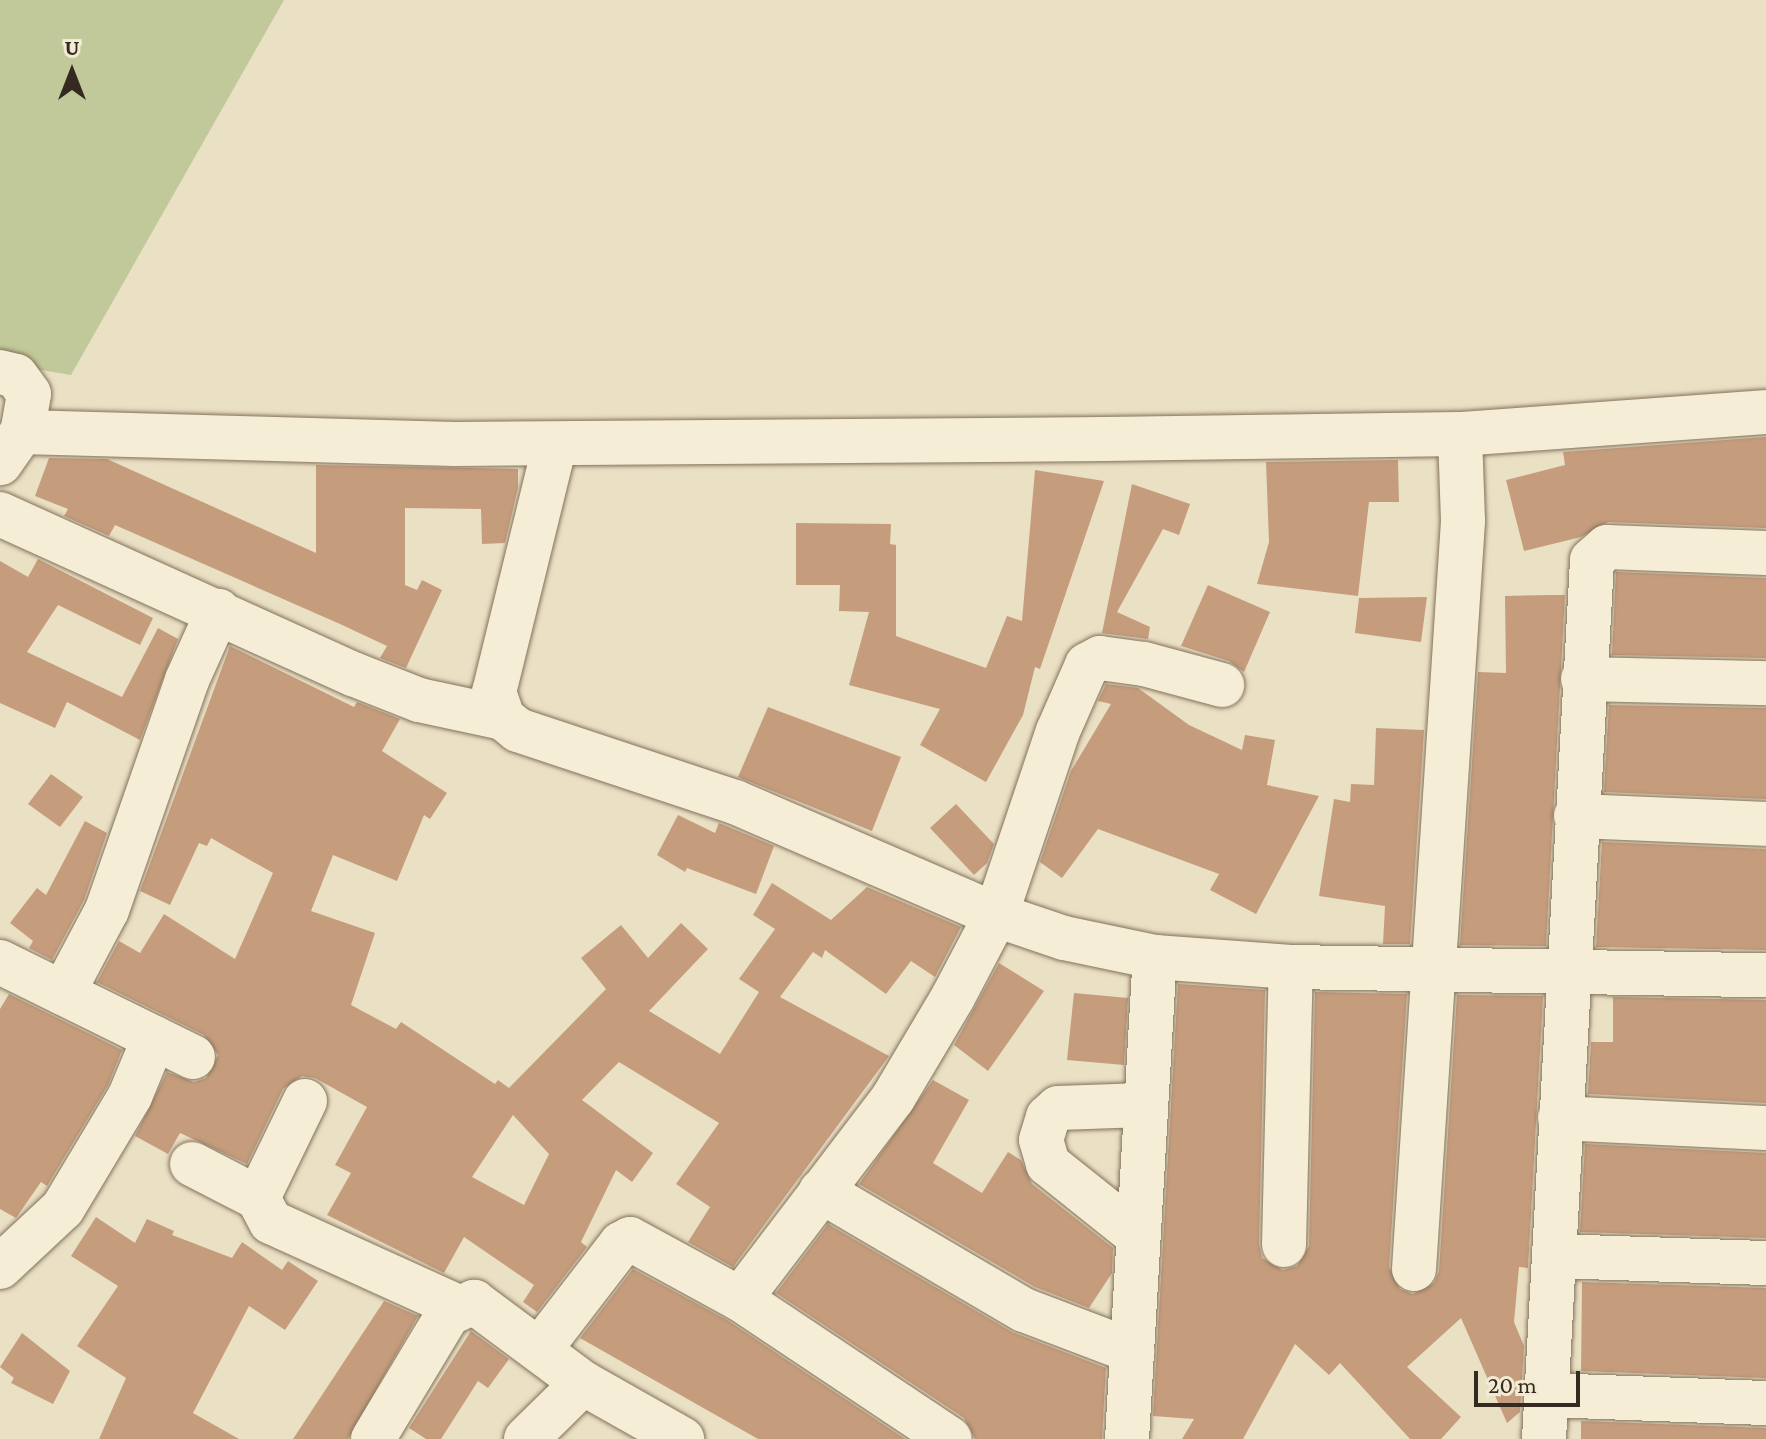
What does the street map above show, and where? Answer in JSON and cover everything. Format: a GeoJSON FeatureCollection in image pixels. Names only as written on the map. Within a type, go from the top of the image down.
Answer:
{"type":"FeatureCollection","features":[{"type":"Feature","properties":{"kind":"street"},"geometry":{"type":"LineString","coordinates":[[0,372],[16,376],[29,394],[11,448],[1460,434],[1766,412]]}},
{"type":"Feature","properties":{"kind":"street"},"geometry":{"type":"LineString","coordinates":[[1414,1269],[1430,968],[1463,521],[1460,434]]}},
{"type":"Feature","properties":{"kind":"street"},"geometry":{"type":"LineString","coordinates":[[503,718],[494,692],[555,444]]}},
{"type":"Feature","properties":{"kind":"street"},"geometry":{"type":"LineString","coordinates":[[0,514],[419,700],[503,718],[518,730],[735,802],[996,915],[1064,938],[1155,957],[1291,967],[1766,975]]}},
{"type":"Feature","properties":{"kind":"street"},"geometry":{"type":"LineString","coordinates":[[1544,1439],[1583,679],[1592,560],[1599,549],[1766,553]]}},
{"type":"Feature","properties":{"kind":"street"},"geometry":{"type":"LineString","coordinates":[[63,993],[107,910],[187,680],[218,611]]}},
{"type":"Feature","properties":{"kind":"street"},"geometry":{"type":"LineString","coordinates":[[740,1299],[893,1098],[996,915],[1058,731],[1087,665],[1100,658],[1114,660],[1222,685]]}},
{"type":"Feature","properties":{"kind":"street"},"geometry":{"type":"LineString","coordinates":[[1583,679],[1766,683]]}},
{"type":"Feature","properties":{"kind":"street"},"geometry":{"type":"LineString","coordinates":[[1576,816],[1766,824]]}},
{"type":"Feature","properties":{"kind":"street"},"geometry":{"type":"LineString","coordinates":[[1127,1439],[1155,957]]}},
{"type":"Feature","properties":{"kind":"street"},"geometry":{"type":"LineString","coordinates":[[0,962],[193,1057]]}},
{"type":"Feature","properties":{"kind":"street"},"geometry":{"type":"LineString","coordinates":[[1284,1245],[1291,967]]}},
{"type":"Feature","properties":{"kind":"street"},"geometry":{"type":"LineString","coordinates":[[0,1267],[63,1208],[130,1096],[154,1038]]}},
{"type":"Feature","properties":{"kind":"street"},"geometry":{"type":"LineString","coordinates":[[258,1198],[305,1101]]}},
{"type":"Feature","properties":{"kind":"street"},"geometry":{"type":"LineString","coordinates":[[1137,1235],[1048,1164],[1041,1140],[1048,1117],[1065,1106],[1144,1105]]}},
{"type":"Feature","properties":{"kind":"street"},"geometry":{"type":"LineString","coordinates":[[1560,1118],[1766,1128]]}},
{"type":"Feature","properties":{"kind":"street"},"geometry":{"type":"LineString","coordinates":[[192,1164],[258,1198],[271,1222],[302,1240],[458,1307]]}},
{"type":"Feature","properties":{"kind":"street"},"geometry":{"type":"LineString","coordinates":[[821,1191],[1024,1310],[1132,1351]]}},
{"type":"Feature","properties":{"kind":"street"},"geometry":{"type":"LineString","coordinates":[[540,1349],[627,1239],[740,1299],[950,1439]]}},
{"type":"Feature","properties":{"kind":"street"},"geometry":{"type":"LineString","coordinates":[[1554,1256],[1766,1263]]}},
{"type":"Feature","properties":{"kind":"street"},"geometry":{"type":"LineString","coordinates":[[373,1439],[448,1314],[474,1302],[583,1383],[682,1439]]}},
{"type":"Feature","properties":{"kind":"street"},"geometry":{"type":"LineString","coordinates":[[526,1439],[583,1383]]}},
{"type":"Feature","properties":{"kind":"street"},"geometry":{"type":"LineString","coordinates":[[1547,1395],[1766,1403]]}},
{"type":"Feature","properties":{"kind":"green space"},"geometry":{"type":"Polygon","coordinates":[[[0,0],[284,0],[71,375],[0,363],[0,0]]]}},
{"type":"Feature","properties":{"kind":"building"},"geometry":{"type":"Polygon","coordinates":[[[1766,437],[1766,528],[1608,522],[1581,537],[1524,551],[1506,480],[1565,465],[1563,452],[1766,437]]]}},
{"type":"Feature","properties":{"kind":"building"},"geometry":{"type":"Polygon","coordinates":[[[49,458],[107,459],[316,553],[316,465],[518,469],[518,488],[505,543],[482,544],[481,509],[405,508],[405,585],[417,590],[422,580],[442,590],[406,668],[380,658],[387,646],[340,624],[115,525],[109,536],[64,516],[68,509],[35,496],[49,458]]]}},
{"type":"Feature","properties":{"kind":"building"},"geometry":{"type":"Polygon","coordinates":[[[1398,460],[1399,502],[1369,502],[1358,596],[1257,584],[1269,542],[1266,462],[1398,460]]]}},
{"type":"Feature","properties":{"kind":"building"},"geometry":{"type":"Polygon","coordinates":[[[1035,470],[1104,481],[1040,669],[1035,667],[1023,715],[986,782],[920,745],[940,709],[849,685],[869,612],[839,611],[840,585],[796,585],[796,523],[891,524],[890,544],[896,545],[896,636],[986,668],[1007,616],[1022,621],[1035,470]]]}},
{"type":"Feature","properties":{"kind":"building"},"geometry":{"type":"Polygon","coordinates":[[[1132,484],[1190,504],[1179,535],[1163,529],[1117,612],[1150,627],[1148,639],[1102,633],[1132,484]]]}},
{"type":"Feature","properties":{"kind":"building"},"geometry":{"type":"Polygon","coordinates":[[[38,559],[153,618],[140,645],[58,605],[27,652],[122,697],[158,628],[178,639],[140,740],[67,702],[55,728],[0,703],[0,561],[28,577],[38,559]]]}},
{"type":"Feature","properties":{"kind":"building"},"geometry":{"type":"Polygon","coordinates":[[[1616,572],[1766,578],[1766,658],[1612,655],[1616,572]]]}},
{"type":"Feature","properties":{"kind":"building"},"geometry":{"type":"Polygon","coordinates":[[[1208,585],[1270,612],[1244,672],[1229,661],[1181,646],[1208,585]]]}},
{"type":"Feature","properties":{"kind":"building"},"geometry":{"type":"Polygon","coordinates":[[[1565,595],[1546,946],[1460,945],[1478,672],[1506,673],[1505,596],[1565,595]]]}},
{"type":"Feature","properties":{"kind":"building"},"geometry":{"type":"Polygon","coordinates":[[[1427,597],[1421,642],[1355,633],[1359,598],[1427,597]]]}},
{"type":"Feature","properties":{"kind":"building"},"geometry":{"type":"Polygon","coordinates":[[[230,646],[354,707],[357,702],[400,719],[382,751],[447,793],[430,819],[424,815],[397,881],[333,855],[311,911],[375,933],[351,1005],[396,1029],[401,1022],[495,1084],[498,1080],[509,1088],[606,989],[581,958],[621,925],[648,958],[681,923],[708,949],[649,1011],[720,1054],[759,992],[739,979],[775,929],[753,915],[772,883],[831,920],[867,887],[961,927],[935,977],[911,961],[886,994],[825,950],[822,958],[813,952],[780,997],[889,1056],[733,1267],[688,1242],[710,1207],[676,1184],[719,1123],[619,1062],[582,1100],[653,1153],[632,1182],[616,1170],[581,1242],[587,1247],[537,1312],[523,1302],[534,1285],[464,1237],[444,1273],[327,1215],[351,1173],[335,1165],[367,1107],[315,1078],[302,1076],[283,1089],[247,1164],[180,1133],[168,1154],[135,1136],[167,1072],[194,1082],[206,1078],[218,1055],[204,1035],[97,982],[119,941],[140,953],[164,914],[235,959],[273,873],[211,838],[207,846],[199,843],[170,905],[140,891],[230,646]],[[513,1115],[472,1177],[524,1205],[549,1154],[513,1115]]]}},
{"type":"Feature","properties":{"kind":"building"},"geometry":{"type":"Polygon","coordinates":[[[1106,684],[1138,688],[1189,725],[1242,750],[1245,735],[1275,740],[1267,785],[1319,796],[1256,914],[1210,890],[1219,874],[1098,829],[1062,878],[1040,862],[1071,771],[1111,704],[1098,701],[1106,684]]]}},
{"type":"Feature","properties":{"kind":"building"},"geometry":{"type":"Polygon","coordinates":[[[1609,705],[1766,708],[1766,799],[1604,792],[1609,705]]]}},
{"type":"Feature","properties":{"kind":"building"},"geometry":{"type":"Polygon","coordinates":[[[768,707],[901,757],[872,831],[738,777],[768,707]]]}},
{"type":"Feature","properties":{"kind":"building"},"geometry":{"type":"Polygon","coordinates":[[[1376,728],[1424,730],[1410,944],[1383,944],[1385,906],[1319,896],[1334,799],[1350,802],[1351,784],[1374,785],[1376,728]]]}},
{"type":"Feature","properties":{"kind":"building"},"geometry":{"type":"Polygon","coordinates":[[[51,774],[83,797],[60,827],[28,804],[51,774]]]}},
{"type":"Feature","properties":{"kind":"building"},"geometry":{"type":"Polygon","coordinates":[[[956,804],[994,844],[987,863],[974,875],[930,828],[956,804]]]}},
{"type":"Feature","properties":{"kind":"building"},"geometry":{"type":"Polygon","coordinates":[[[678,815],[715,833],[719,823],[774,846],[756,894],[687,868],[685,872],[657,855],[678,815]]]}},
{"type":"Feature","properties":{"kind":"building"},"geometry":{"type":"Polygon","coordinates":[[[85,821],[107,833],[84,900],[52,960],[29,948],[33,941],[10,923],[37,888],[46,895],[85,821]]]}},
{"type":"Feature","properties":{"kind":"building"},"geometry":{"type":"Polygon","coordinates":[[[1602,842],[1766,849],[1766,950],[1596,947],[1602,842]]]}},
{"type":"Feature","properties":{"kind":"building"},"geometry":{"type":"Polygon","coordinates":[[[999,963],[1044,991],[988,1071],[954,1045],[999,963]]]}},
{"type":"Feature","properties":{"kind":"building"},"geometry":{"type":"Polygon","coordinates":[[[1178,984],[1265,990],[1259,1244],[1262,1258],[1283,1270],[1297,1266],[1309,1246],[1315,992],[1407,994],[1389,1267],[1400,1289],[1413,1294],[1434,1283],[1439,1271],[1457,995],[1543,996],[1528,1268],[1519,1267],[1514,1322],[1524,1346],[1520,1412],[1507,1423],[1461,1318],[1407,1367],[1461,1417],[1441,1439],[1410,1439],[1340,1363],[1329,1375],[1295,1344],[1243,1439],[1182,1439],[1194,1419],[1153,1416],[1178,984]]]}},
{"type":"Feature","properties":{"kind":"building"},"geometry":{"type":"Polygon","coordinates":[[[1074,993],[1128,998],[1124,1065],[1067,1060],[1074,993]]]}},
{"type":"Feature","properties":{"kind":"building"},"geometry":{"type":"Polygon","coordinates":[[[9,994],[122,1050],[108,1085],[47,1186],[41,1182],[16,1218],[0,1209],[0,1009],[9,994]]]}},
{"type":"Feature","properties":{"kind":"building"},"geometry":{"type":"Polygon","coordinates":[[[1613,997],[1766,1000],[1766,1103],[1588,1094],[1591,1042],[1613,1042],[1613,997]]]}},
{"type":"Feature","properties":{"kind":"building"},"geometry":{"type":"Polygon","coordinates":[[[933,1080],[969,1100],[933,1163],[982,1193],[1008,1152],[1021,1160],[1032,1184],[1113,1248],[1112,1273],[1089,1308],[1035,1287],[859,1184],[933,1080]]]}},
{"type":"Feature","properties":{"kind":"building"},"geometry":{"type":"Polygon","coordinates":[[[1585,1144],[1766,1153],[1766,1238],[1580,1232],[1585,1144]]]}},
{"type":"Feature","properties":{"kind":"building"},"geometry":{"type":"Polygon","coordinates":[[[96,1217],[135,1243],[147,1219],[174,1231],[172,1235],[232,1258],[242,1242],[282,1270],[288,1261],[318,1281],[285,1330],[249,1306],[193,1413],[239,1439],[99,1439],[126,1378],[77,1346],[118,1286],[71,1256],[96,1217]]]}},
{"type":"Feature","properties":{"kind":"building"},"geometry":{"type":"Polygon","coordinates":[[[828,1224],[1012,1332],[1106,1368],[1102,1439],[975,1439],[964,1418],[776,1293],[828,1224]]]}},
{"type":"Feature","properties":{"kind":"building"},"geometry":{"type":"Polygon","coordinates":[[[633,1269],[727,1320],[905,1439],[758,1439],[580,1338],[633,1269]]]}},
{"type":"Feature","properties":{"kind":"building"},"geometry":{"type":"Polygon","coordinates":[[[1582,1282],[1766,1288],[1766,1378],[1581,1371],[1582,1282]]]}},
{"type":"Feature","properties":{"kind":"building"},"geometry":{"type":"Polygon","coordinates":[[[384,1301],[418,1316],[348,1439],[293,1439],[384,1301]]]}},
{"type":"Feature","properties":{"kind":"building"},"geometry":{"type":"Polygon","coordinates":[[[471,1331],[509,1359],[488,1388],[478,1381],[441,1439],[426,1439],[409,1428],[471,1331]]]}},
{"type":"Feature","properties":{"kind":"building"},"geometry":{"type":"Polygon","coordinates":[[[22,1333],[70,1371],[53,1404],[11,1383],[14,1378],[0,1367],[22,1333]]]}},
{"type":"Feature","properties":{"kind":"building"},"geometry":{"type":"Polygon","coordinates":[[[1581,1421],[1766,1428],[1766,1439],[1581,1439],[1581,1421]]]}}]}
